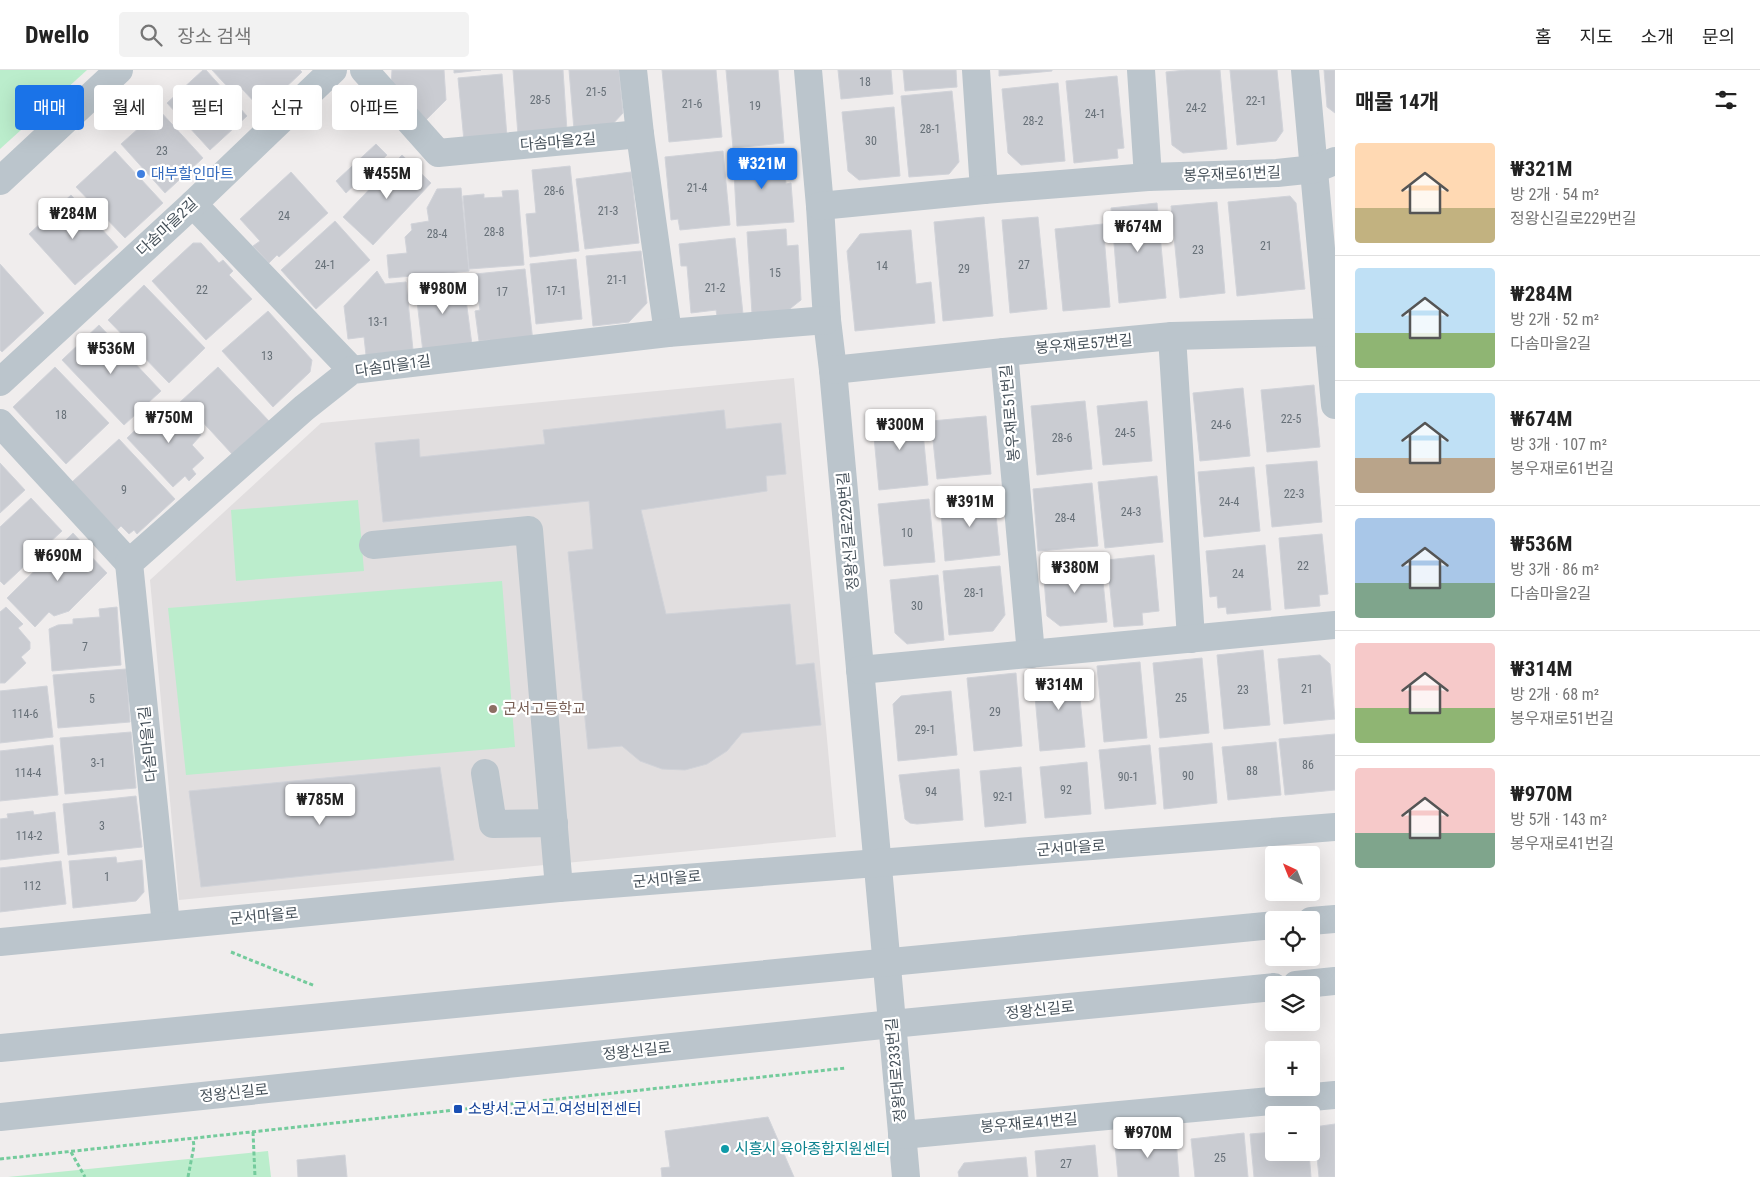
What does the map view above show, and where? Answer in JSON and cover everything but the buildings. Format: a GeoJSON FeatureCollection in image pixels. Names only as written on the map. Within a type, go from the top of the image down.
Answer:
{"type":"FeatureCollection","features":[{"type":"Feature","properties":{"kind":"street"},"geometry":{"type":"LineString","coordinates":[[0,182],[119,70]]}},
{"type":"Feature","properties":{"kind":"street","name":"다솜마을2길"},"geometry":{"type":"LineString","coordinates":[[0,382],[193,204],[333,70]]}},
{"type":"Feature","properties":{"kind":"street","name":"다솜마을2길"},"geometry":{"type":"LineString","coordinates":[[364,70],[438,153],[640,134]]}},
{"type":"Feature","properties":{"kind":"street"},"geometry":{"type":"LineString","coordinates":[[633,70],[640,134],[668,333]]}},
{"type":"Feature","properties":{"kind":"street","name":"정왕신길로229번길"},"geometry":{"type":"LineString","coordinates":[[808,70],[820,206],[827,320],[886,962]]}},
{"type":"Feature","properties":{"kind":"street"},"geometry":{"type":"LineString","coordinates":[[976,70],[984,190]]}},
{"type":"Feature","properties":{"kind":"street"},"geometry":{"type":"LineString","coordinates":[[1141,70],[1148,177]]}},
{"type":"Feature","properties":{"kind":"street"},"geometry":{"type":"LineString","coordinates":[[1305,70],[1325,165],[1335,405]]}},
{"type":"Feature","properties":{"kind":"street","name":"봉우재로61번길"},"geometry":{"type":"LineString","coordinates":[[820,206],[1148,177],[1277,173],[1325,165]]}},
{"type":"Feature","properties":{"kind":"street"},"geometry":{"type":"LineString","coordinates":[[193,204],[352,370]]}},
{"type":"Feature","properties":{"kind":"street","name":"다솜마을1길"},"geometry":{"type":"LineString","coordinates":[[166,925],[129,563],[304,408],[352,370],[668,333],[827,320]]}},
{"type":"Feature","properties":{"kind":"street","name":"봉우재로57번길"},"geometry":{"type":"LineString","coordinates":[[833,370],[1172,336],[1332,332]]}},
{"type":"Feature","properties":{"kind":"street"},"geometry":{"type":"LineString","coordinates":[[1172,336],[1191,639]]}},
{"type":"Feature","properties":{"kind":"street","name":"봉우재로51번길"},"geometry":{"type":"LineString","coordinates":[[1004,352],[1031,654]]}},
{"type":"Feature","properties":{"kind":"street"},"geometry":{"type":"LineString","coordinates":[[0,423],[129,563]]}},
{"type":"Feature","properties":{"kind":"street"},"geometry":{"type":"LineString","coordinates":[[373,545],[529,530],[558,888]]}},
{"type":"Feature","properties":{"kind":"street"},"geometry":{"type":"LineString","coordinates":[[860,670],[1335,625]]}},
{"type":"Feature","properties":{"kind":"street"},"geometry":{"type":"LineString","coordinates":[[485,773],[493,824],[554,823]]}},
{"type":"Feature","properties":{"kind":"street","name":"군서마을로"},"geometry":{"type":"LineString","coordinates":[[0,942],[558,888],[1335,827]]}},
{"type":"Feature","properties":{"kind":"street"},"geometry":{"type":"LineString","coordinates":[[1320,920],[1335,919]]}},
{"type":"Feature","properties":{"kind":"street"},"geometry":{"type":"LineString","coordinates":[[0,1048],[1265,926]]}},
{"type":"Feature","properties":{"kind":"street","name":"정왕대로233번길"},"geometry":{"type":"LineString","coordinates":[[886,962],[906,1177]]}},
{"type":"Feature","properties":{"kind":"street"},"geometry":{"type":"LineString","coordinates":[[1320,983],[1335,981]]}},
{"type":"Feature","properties":{"kind":"street","name":"정왕신길로"},"geometry":{"type":"LineString","coordinates":[[0,1117],[892,1024],[1265,988]]}},
{"type":"Feature","properties":{"kind":"street","name":"봉우재로41번길"},"geometry":{"type":"LineString","coordinates":[[902,1135],[1335,1095]]}},
{"type":"Feature","properties":{"kind":"path"},"geometry":{"type":"LineString","coordinates":[[228,950],[315,986],[324,985]]}},
{"type":"Feature","properties":{"kind":"path"},"geometry":{"type":"LineString","coordinates":[[0,1159],[846,1068]]}},
{"type":"Feature","properties":{"kind":"path"},"geometry":{"type":"LineString","coordinates":[[253,1132],[255,1177]]}},
{"type":"Feature","properties":{"kind":"path"},"geometry":{"type":"LineString","coordinates":[[188,1177],[194,1139]]}},
{"type":"Feature","properties":{"kind":"path"},"geometry":{"type":"LineString","coordinates":[[71,1152],[84,1177]]}},
{"type":"Feature","properties":{"kind":"shaded area","name":"군서고등학교"},"geometry":{"type":"Polygon","coordinates":[[[794,378],[836,837],[179,900],[150,580],[321,423],[794,378]]]}},
{"type":"Feature","properties":{"kind":"green space"},"geometry":{"type":"Polygon","coordinates":[[[0,70],[87,70],[70,85],[15,85],[15,130],[21,130],[0,149],[0,70]]]}},
{"type":"Feature","properties":{"kind":"green space"},"geometry":{"type":"Polygon","coordinates":[[[358,500],[364,571],[236,581],[231,510],[358,500]]]}},
{"type":"Feature","properties":{"kind":"green space"},"geometry":{"type":"Polygon","coordinates":[[[502,581],[515,747],[186,775],[168,608],[502,581]]]}},
{"type":"Feature","properties":{"kind":"green space"},"geometry":{"type":"Polygon","coordinates":[[[268,1151],[271,1177],[8,1177],[268,1151]]]}},
{"type":"Feature","properties":{"kind":"place","name":"대부할인마트"},"geometry":{"type":"Point","coordinates":[141,174]}},
{"type":"Feature","properties":{"kind":"place","name":"군서고등학교"},"geometry":{"type":"Point","coordinates":[493,709]}},
{"type":"Feature","properties":{"kind":"place","name":"소방서.군서고.여성비전센터"},"geometry":{"type":"Point","coordinates":[458,1109]}},
{"type":"Feature","properties":{"kind":"place","name":"시흥시 육아종합지원센터"},"geometry":{"type":"Point","coordinates":[725,1149]}}]}
